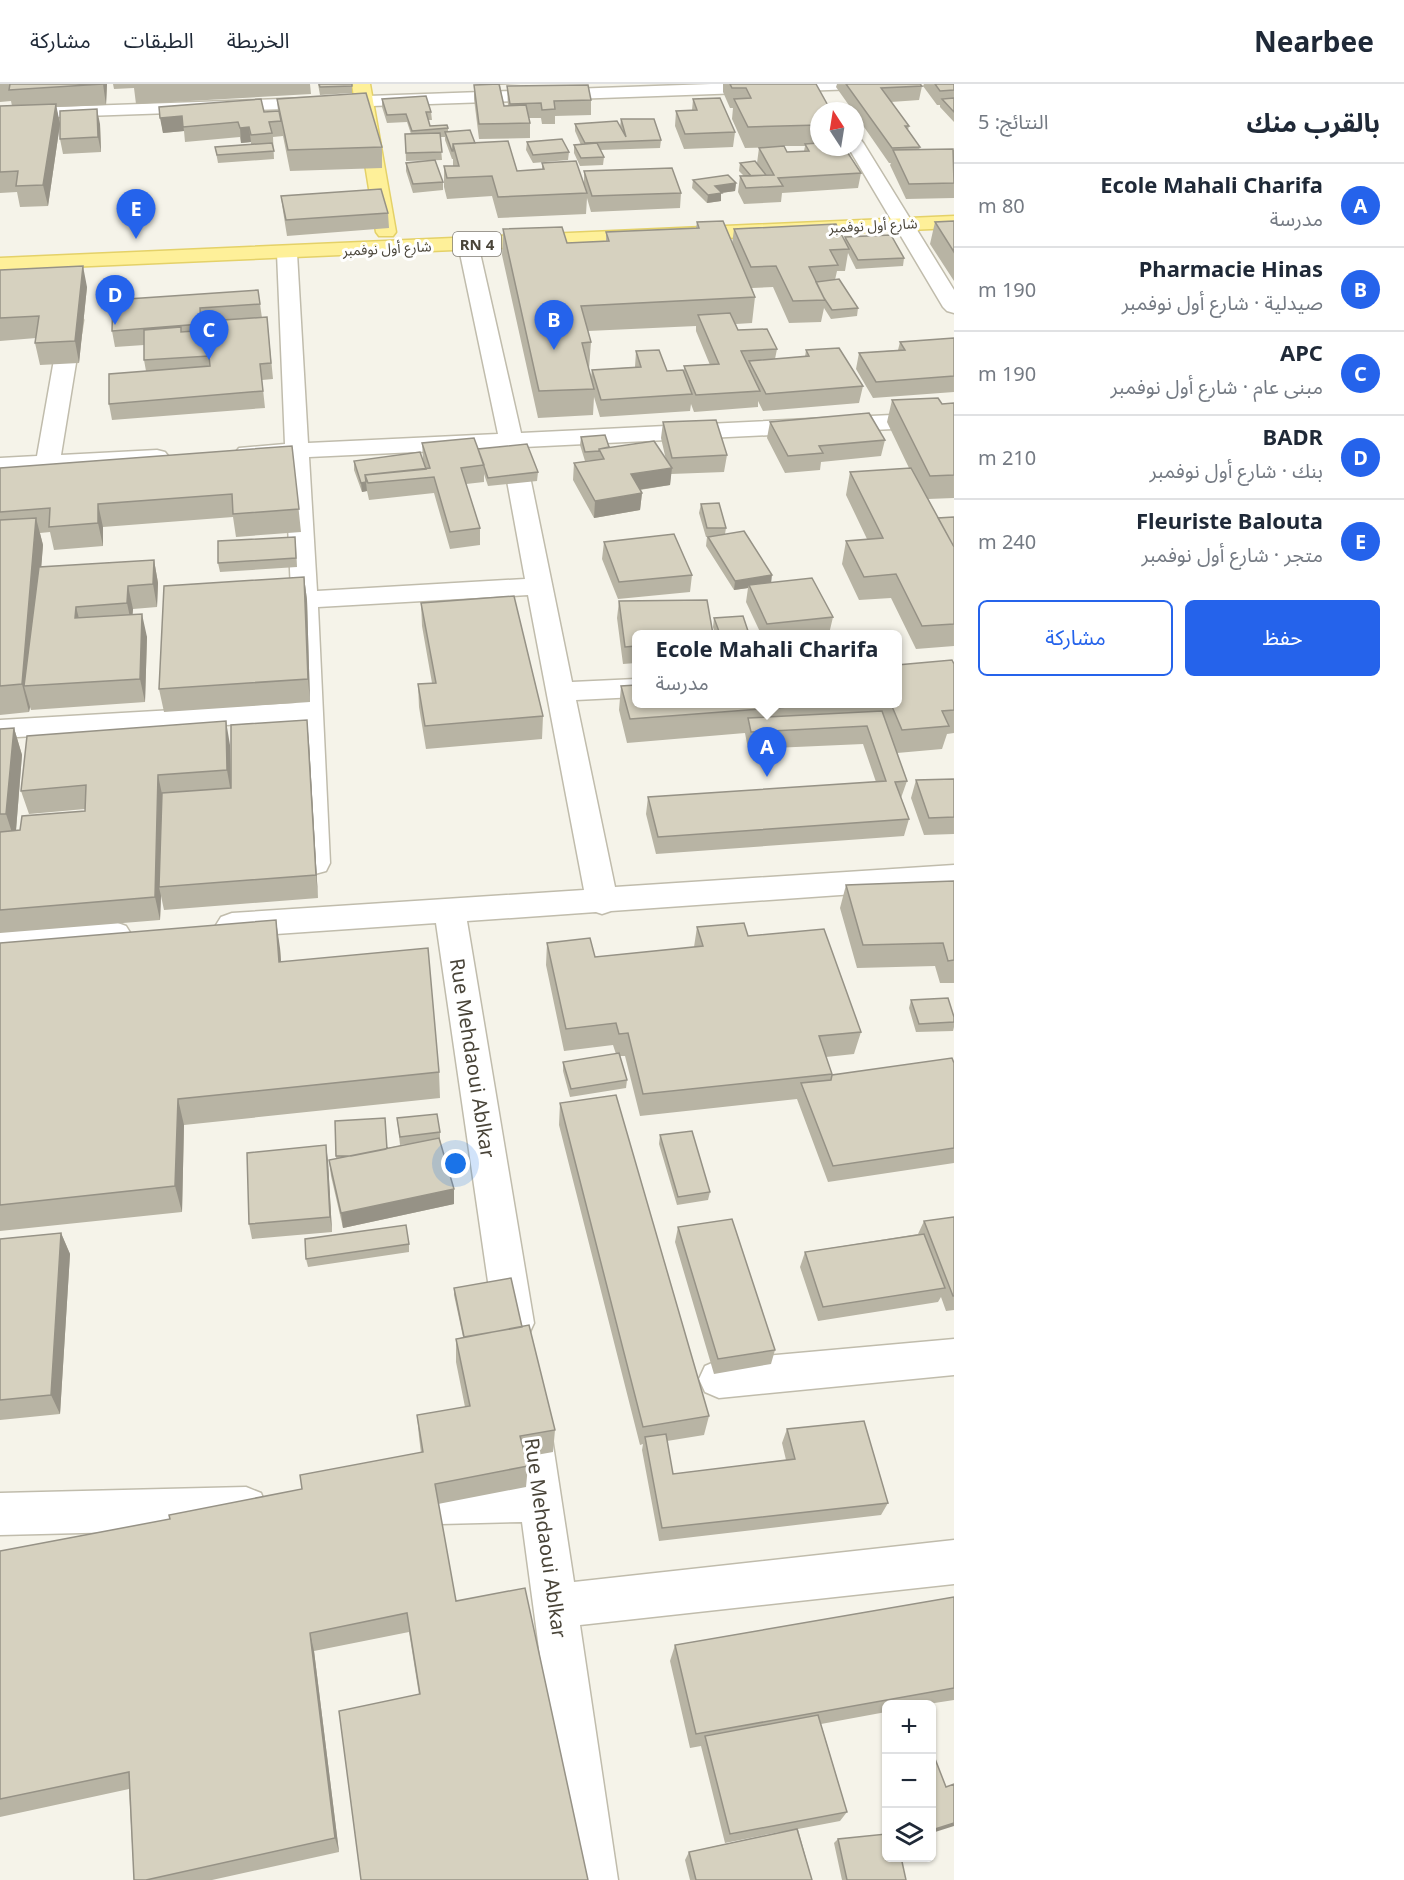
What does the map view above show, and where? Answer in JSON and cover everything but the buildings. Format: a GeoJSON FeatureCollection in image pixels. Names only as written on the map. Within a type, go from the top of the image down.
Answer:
{"type":"FeatureCollection","features":[{"type":"Feature","properties":{"kind":"main road"},"geometry":{"type":"LineString","coordinates":[[362,92],[389,248]]}},
{"type":"Feature","properties":{"kind":"main road","name":"شارع أول نوفمبر"},"geometry":{"type":"LineString","coordinates":[[0,264],[954,222]]}},
{"type":"Feature","properties":{"kind":"street"},"geometry":{"type":"LineString","coordinates":[[0,114],[362,92],[858,84]]}},
{"type":"Feature","properties":{"kind":"street"},"geometry":{"type":"LineString","coordinates":[[820,86],[830,102]]}},
{"type":"Feature","properties":{"kind":"street"},"geometry":{"type":"LineString","coordinates":[[862,156],[954,307]]}},
{"type":"Feature","properties":{"kind":"street"},"geometry":{"type":"LineString","coordinates":[[468,244],[511,441],[602,902]]}},
{"type":"Feature","properties":{"kind":"street"},"geometry":{"type":"LineString","coordinates":[[287,253],[295,450],[310,711],[316,900]]}},
{"type":"Feature","properties":{"kind":"street"},"geometry":{"type":"LineString","coordinates":[[48,463],[82,260]]}},
{"type":"Feature","properties":{"kind":"street"},"geometry":{"type":"LineString","coordinates":[[224,454],[954,419]]}},
{"type":"Feature","properties":{"kind":"street"},"geometry":{"type":"LineString","coordinates":[[0,465],[177,456]]}},
{"type":"Feature","properties":{"kind":"street"},"geometry":{"type":"LineString","coordinates":[[303,600],[540,586]]}},
{"type":"Feature","properties":{"kind":"street"},"geometry":{"type":"LineString","coordinates":[[560,692],[632,688]]}},
{"type":"Feature","properties":{"kind":"street"},"geometry":{"type":"LineString","coordinates":[[0,729],[310,711]]}},
{"type":"Feature","properties":{"kind":"street"},"geometry":{"type":"LineString","coordinates":[[199,927],[316,900],[450,912],[954,876]]}},
{"type":"Feature","properties":{"kind":"street","name":"Rue Mehdaoui Ablkar"},"geometry":{"type":"LineString","coordinates":[[450,912],[542,1501],[594,1880]]}},
{"type":"Feature","properties":{"kind":"street"},"geometry":{"type":"LineString","coordinates":[[0,942],[141,932]]}},
{"type":"Feature","properties":{"kind":"street"},"geometry":{"type":"LineString","coordinates":[[718,1379],[954,1357]]}},
{"type":"Feature","properties":{"kind":"street"},"geometry":{"type":"LineString","coordinates":[[365,1505],[542,1501]]}},
{"type":"Feature","properties":{"kind":"street"},"geometry":{"type":"LineString","coordinates":[[0,1514],[283,1507]]}},
{"type":"Feature","properties":{"kind":"street"},"geometry":{"type":"LineString","coordinates":[[556,1606],[954,1562]]}},
{"type":"Feature","properties":{"kind":"place","name":"Fleuriste Balouta"},"geometry":{"type":"Point","coordinates":[136,239]}},
{"type":"Feature","properties":{"kind":"place","name":"BADR"},"geometry":{"type":"Point","coordinates":[115,325]}},
{"type":"Feature","properties":{"kind":"place","name":"Pharmacie Hinas"},"geometry":{"type":"Point","coordinates":[554,350]}},
{"type":"Feature","properties":{"kind":"place","name":"APC"},"geometry":{"type":"Point","coordinates":[209,360]}},
{"type":"Feature","properties":{"kind":"place","name":"Ecole Mahali Charifa"},"geometry":{"type":"Point","coordinates":[767,777]}}]}
